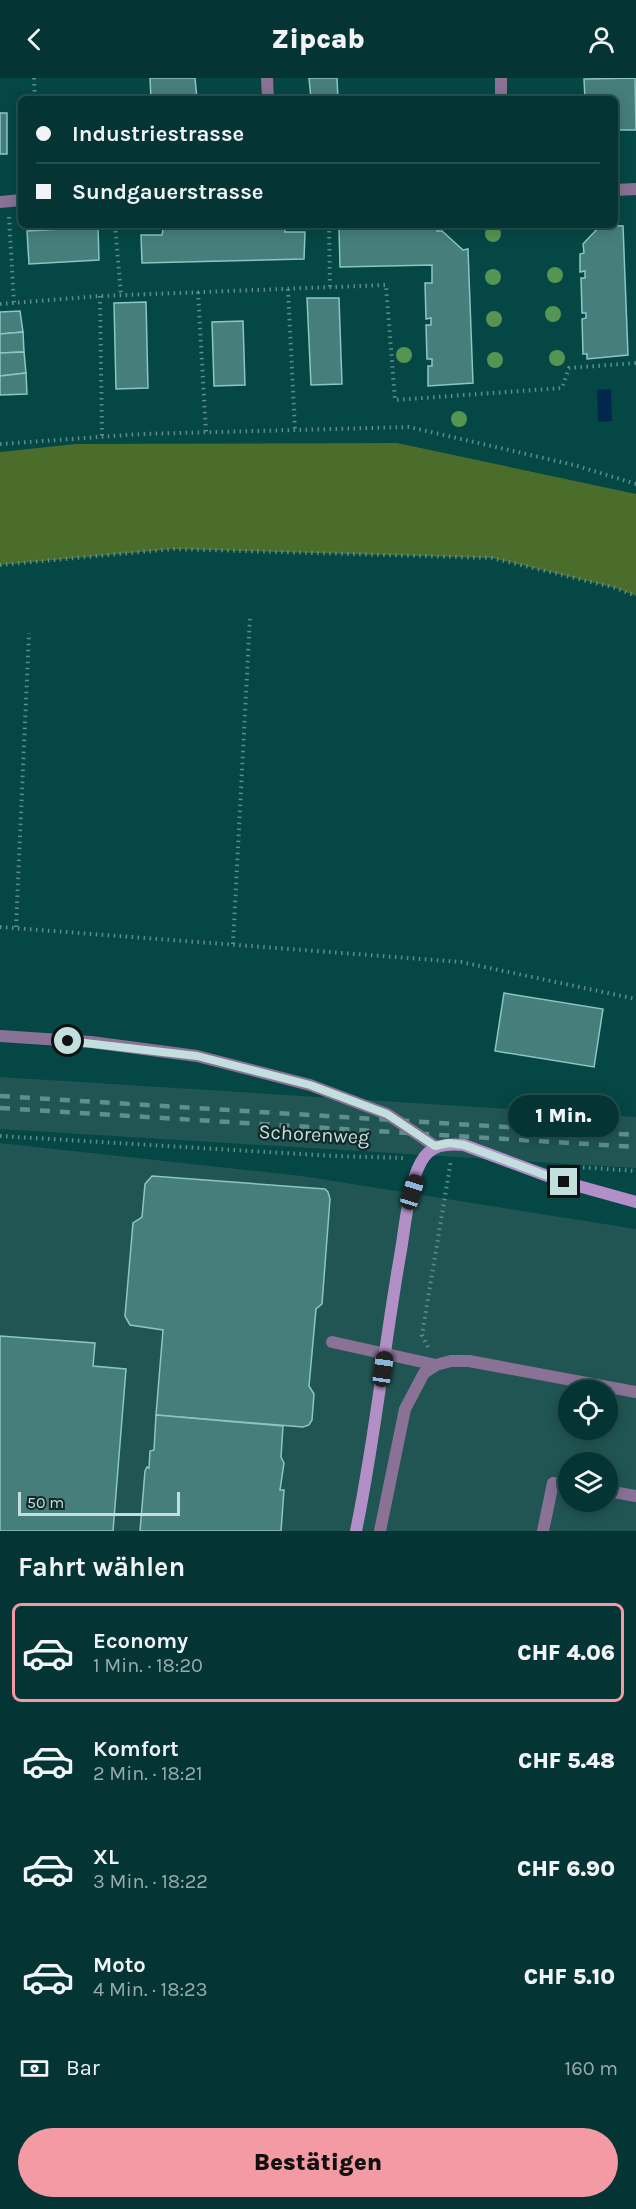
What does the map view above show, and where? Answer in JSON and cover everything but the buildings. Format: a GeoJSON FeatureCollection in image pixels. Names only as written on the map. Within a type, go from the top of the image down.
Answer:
{"type":"FeatureCollection","features":[{"type":"Feature","properties":{"kind":"main road"},"geometry":{"type":"LineString","coordinates":[[356,1531],[367,1477],[396,1283],[412,1192],[421,1161],[435,1146],[449,1143],[464,1145],[564,1182],[636,1202]]}},
{"type":"Feature","properties":{"kind":"street"},"geometry":{"type":"LineString","coordinates":[[267,78],[268,96]]}},
{"type":"Feature","properties":{"kind":"street"},"geometry":{"type":"LineString","coordinates":[[501,78],[501,96]]}},
{"type":"Feature","properties":{"kind":"street"},"geometry":{"type":"LineString","coordinates":[[618,190],[636,189]]}},
{"type":"Feature","properties":{"kind":"street"},"geometry":{"type":"LineString","coordinates":[[0,1036],[91,1042],[197,1056],[310,1085],[387,1114],[435,1146]]}},
{"type":"Feature","properties":{"kind":"street"},"geometry":{"type":"LineString","coordinates":[[332,1342],[436,1365]]}},
{"type":"Feature","properties":{"kind":"street"},"geometry":{"type":"LineString","coordinates":[[380,1531],[405,1409],[424,1373],[436,1365],[451,1361],[469,1361],[636,1392]]}},
{"type":"Feature","properties":{"kind":"street"},"geometry":{"type":"LineString","coordinates":[[543,1531],[553,1484],[558,1485]]}},
{"type":"Feature","properties":{"kind":"street"},"geometry":{"type":"LineString","coordinates":[[618,1493],[636,1496]]}},
{"type":"Feature","properties":{"kind":"path"},"geometry":{"type":"LineString","coordinates":[[34,78],[35,96]]}},
{"type":"Feature","properties":{"kind":"path"},"geometry":{"type":"LineString","coordinates":[[10,201],[14,303]]}},
{"type":"Feature","properties":{"kind":"path"},"geometry":{"type":"LineString","coordinates":[[115,228],[121,295]]}},
{"type":"Feature","properties":{"kind":"path"},"geometry":{"type":"LineString","coordinates":[[329,228],[330,287]]}},
{"type":"Feature","properties":{"kind":"path"},"geometry":{"type":"LineString","coordinates":[[0,304],[100,296],[386,285],[395,400],[562,388],[569,368],[636,363]]}},
{"type":"Feature","properties":{"kind":"path"},"geometry":{"type":"LineString","coordinates":[[288,289],[295,430]]}},
{"type":"Feature","properties":{"kind":"path"},"geometry":{"type":"LineString","coordinates":[[198,292],[206,432]]}},
{"type":"Feature","properties":{"kind":"path"},"geometry":{"type":"LineString","coordinates":[[100,296],[102,436]]}},
{"type":"Feature","properties":{"kind":"path"},"geometry":{"type":"LineString","coordinates":[[0,444],[102,436],[408,427],[574,465],[636,484]]}},
{"type":"Feature","properties":{"kind":"path"},"geometry":{"type":"LineString","coordinates":[[0,565],[173,549],[492,558],[616,588],[636,596]]}},
{"type":"Feature","properties":{"kind":"path"},"geometry":{"type":"LineString","coordinates":[[233,944],[249,617]]}},
{"type":"Feature","properties":{"kind":"path"},"geometry":{"type":"LineString","coordinates":[[16,927],[29,633]]}},
{"type":"Feature","properties":{"kind":"path"},"geometry":{"type":"LineString","coordinates":[[0,927],[461,962],[636,999]]}},
{"type":"Feature","properties":{"kind":"path","name":"Schorenweg"},"geometry":{"type":"LineString","coordinates":[[0,1136],[334,1156],[416,1158]]}},
{"type":"Feature","properties":{"kind":"path"},"geometry":{"type":"LineString","coordinates":[[436,1365],[422,1335],[451,1159]]}},
{"type":"Feature","properties":{"kind":"path"},"geometry":{"type":"LineString","coordinates":[[627,1170],[636,1171]]}},
{"type":"Feature","properties":{"kind":"shaded area"},"geometry":{"type":"Polygon","coordinates":[[[611,389],[612,421],[598,422],[597,390],[611,389]]]}},
{"type":"Feature","properties":{"kind":"shaded area"},"geometry":{"type":"Polygon","coordinates":[[[0,1077],[636,1117],[636,1168],[0,1129],[0,1077]]]}},
{"type":"Feature","properties":{"kind":"shaded area"},"geometry":{"type":"Polygon","coordinates":[[[0,1143],[302,1176],[636,1229],[636,1531],[0,1531],[0,1143]]]}},
{"type":"Feature","properties":{"kind":"green space"},"geometry":{"type":"Polygon","coordinates":[[[397,443],[636,494],[636,596],[616,588],[492,558],[173,549],[0,565],[0,452],[76,444],[397,443]]]}},
{"type":"Feature","properties":{"kind":"railway"},"geometry":{"type":"LineString","coordinates":[[0,1096],[636,1135]]}},
{"type":"Feature","properties":{"kind":"railway"},"geometry":{"type":"LineString","coordinates":[[0,1108],[636,1147]]}},
{"type":"Feature","properties":{"kind":"route"},"geometry":{"type":"LineString","coordinates":[[68,1041],[197,1056],[310,1085],[387,1114],[435,1146],[449,1143],[464,1145],[564,1182]]}}]}
